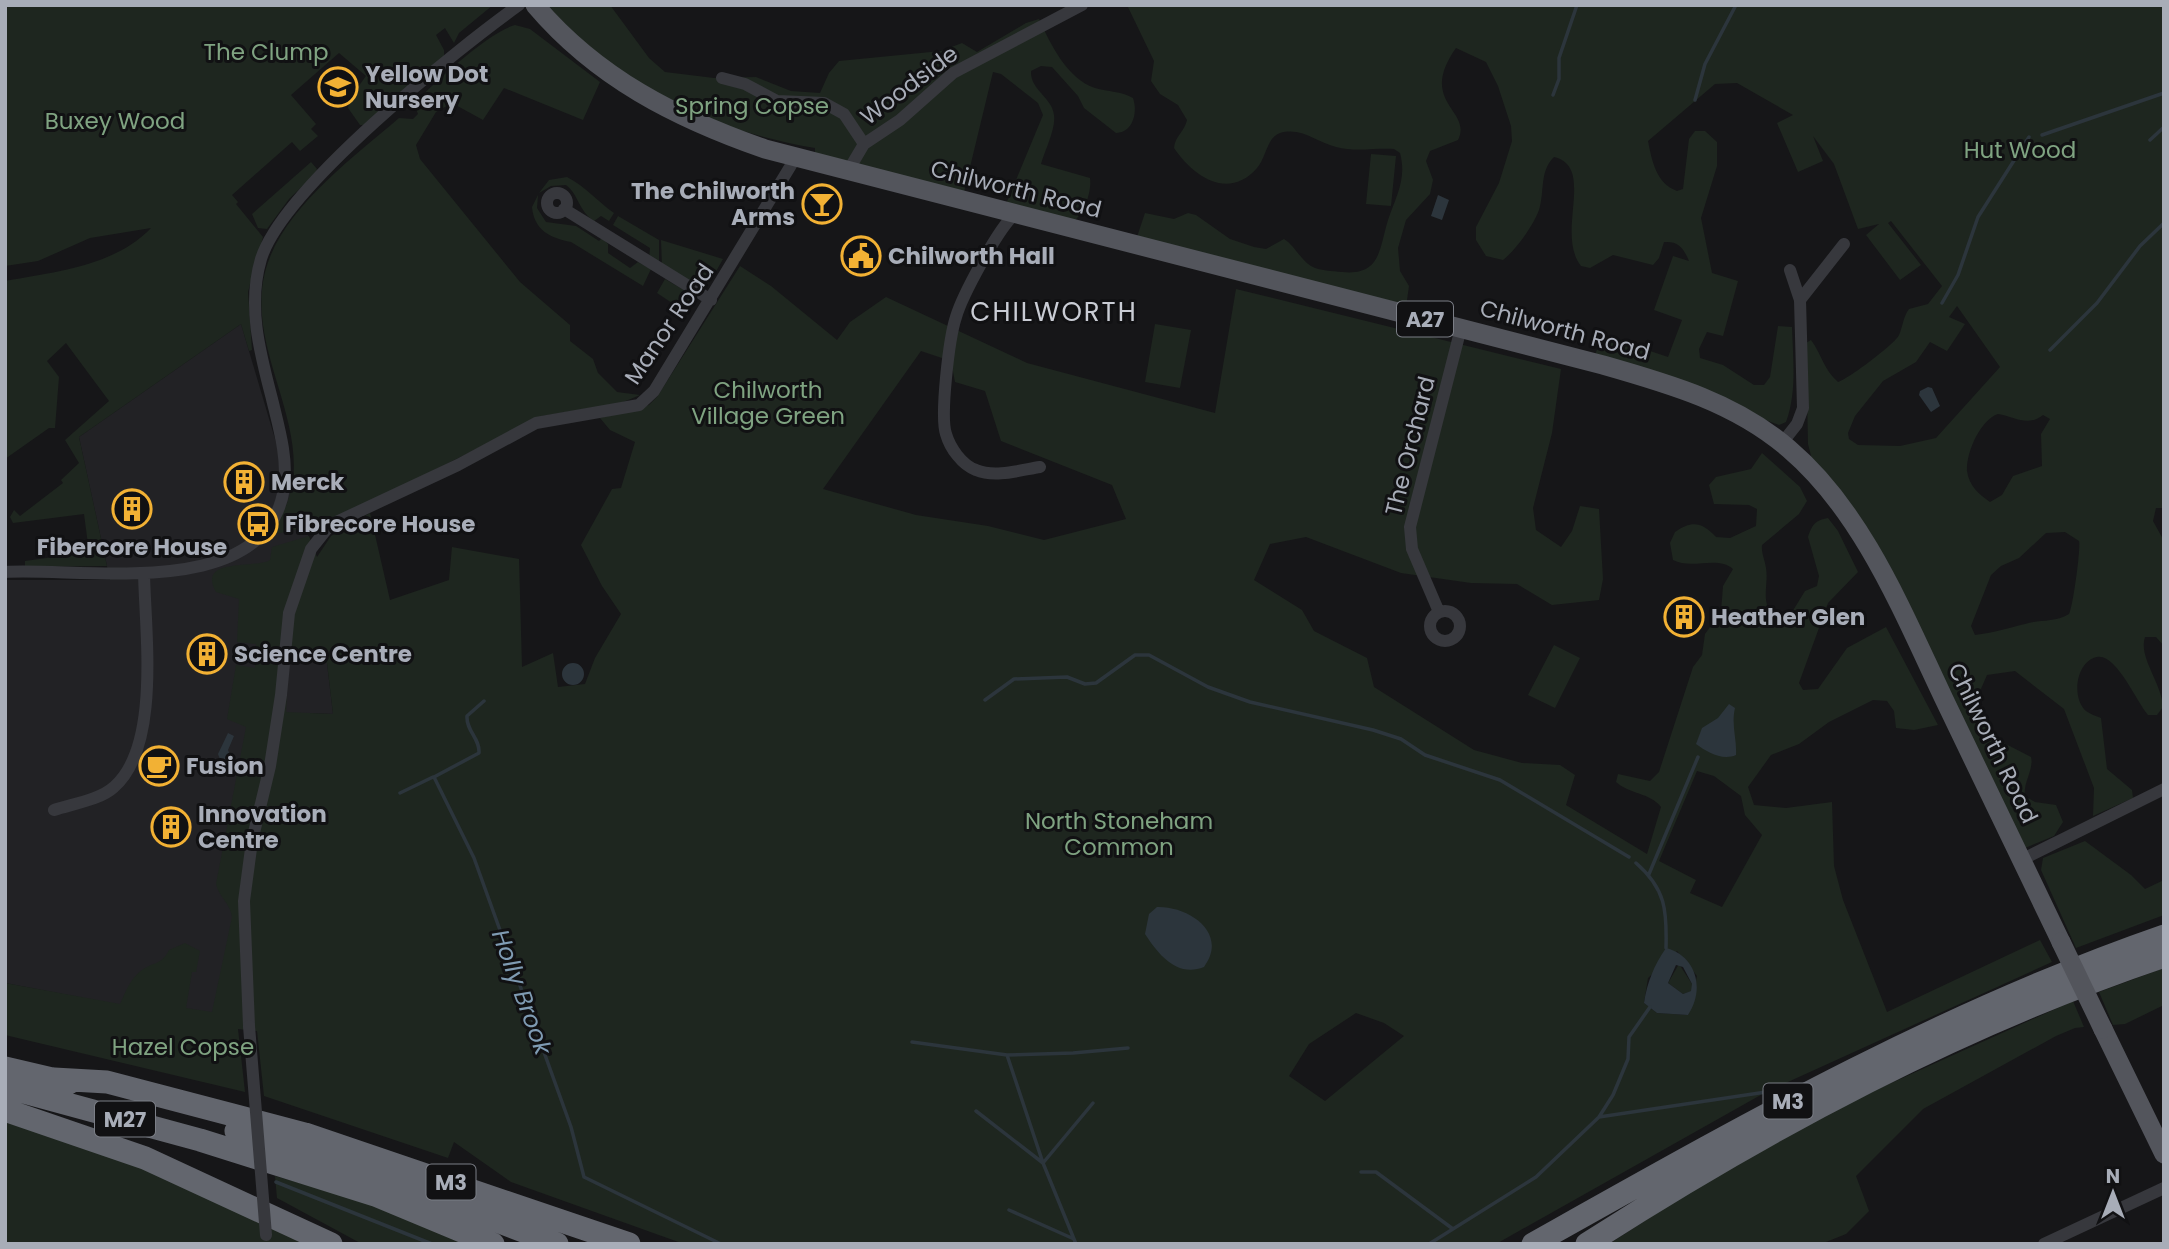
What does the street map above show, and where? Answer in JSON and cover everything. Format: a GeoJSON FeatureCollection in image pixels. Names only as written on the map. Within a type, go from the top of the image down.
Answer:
{"type":"FeatureCollection","features":[{"type":"Feature","properties":{"kind":"highway","name":"M3"},"geometry":{"type":"LineString","coordinates":[[1532,1244],[1742,1126],[1895,1047],[2090,961],[2164,936]]}},
{"type":"Feature","properties":{"kind":"highway","name":"M3"},"geometry":{"type":"LineString","coordinates":[[1587,1244],[1719,1162],[1835,1097],[1996,1021],[2098,978],[2164,956]]}},
{"type":"Feature","properties":{"kind":"highway","name":"M27"},"geometry":{"type":"LineString","coordinates":[[5,1068],[54,1079],[378,1175],[557,1244]]}},
{"type":"Feature","properties":{"kind":"highway","name":"M3"},"geometry":{"type":"LineString","coordinates":[[54,1079],[107,1082],[305,1134],[499,1197],[629,1244]]}},
{"type":"Feature","properties":{"kind":"highway","name":"M27"},"geometry":{"type":"LineString","coordinates":[[5,1087],[200,1140],[375,1195],[493,1244]]}},
{"type":"Feature","properties":{"kind":"highway"},"geometry":{"type":"LineString","coordinates":[[5,1110],[145,1158],[331,1244]]}},
{"type":"Feature","properties":{"kind":"main road","name":"Chilworth Road"},"geometry":{"type":"LineString","coordinates":[[535,5],[576,48],[642,96],[709,129],[848,171],[1461,328],[1678,387],[1726,407],[1782,443],[1814,472],[1843,509],[1872,557],[2164,1154]]}},
{"type":"Feature","properties":{"kind":"street"},"geometry":{"type":"LineString","coordinates":[[5,572],[144,573],[202,566],[239,551],[259,538],[282,497],[285,477],[283,445],[258,342],[255,309],[256,279],[262,257],[274,232],[317,179],[364,135],[455,54],[519,5]]}},
{"type":"Feature","properties":{"kind":"street","name":"Woodside"},"geometry":{"type":"LineString","coordinates":[[848,171],[864,144],[900,120],[953,73],[1082,5]]}},
{"type":"Feature","properties":{"kind":"street"},"geometry":{"type":"LineString","coordinates":[[722,78],[744,84],[777,101],[824,103],[844,114],[864,144]]}},
{"type":"Feature","properties":{"kind":"street","name":"Manor Road"},"geometry":{"type":"LineString","coordinates":[[266,1239],[249,1026],[244,901],[252,841],[270,766],[289,613],[311,550],[330,525],[458,465],[536,423],[639,405],[654,391],[796,157]]}},
{"type":"Feature","properties":{"kind":"street"},"geometry":{"type":"LineString","coordinates":[[565,209],[711,300]]}},
{"type":"Feature","properties":{"kind":"street"},"geometry":{"type":"LineString","coordinates":[[1014,215],[986,258],[956,315],[948,350],[945,433],[954,452],[977,471],[995,473],[1040,467]]}},
{"type":"Feature","properties":{"kind":"street"},"geometry":{"type":"LineString","coordinates":[[1800,300],[1844,244]]}},
{"type":"Feature","properties":{"kind":"street"},"geometry":{"type":"LineString","coordinates":[[1782,443],[1797,424],[1803,408],[1800,300],[1790,270]]}},
{"type":"Feature","properties":{"kind":"street","name":"The Orchard"},"geometry":{"type":"LineString","coordinates":[[1439,612],[1412,550],[1410,527],[1461,328]]}},
{"type":"Feature","properties":{"kind":"street"},"geometry":{"type":"LineString","coordinates":[[54,810],[113,788],[135,761],[145,724],[144,573]]}},
{"type":"Feature","properties":{"kind":"street"},"geometry":{"type":"LineString","coordinates":[[2021,860],[2164,789]]}},
{"type":"Feature","properties":{"kind":"street"},"geometry":{"type":"LineString","coordinates":[[2044,1244],[2164,1188]]}},
{"type":"Feature","properties":{"kind":"shaded area"},"geometry":{"type":"Polygon","coordinates":[[[1438,195],[1449,200],[1442,220],[1431,216],[1438,195]]]}},
{"type":"Feature","properties":{"kind":"shaded area"},"geometry":{"type":"Polygon","coordinates":[[[241,324],[278,449],[322,575],[315,662],[327,663],[333,714],[307,713],[257,1031],[5,983],[5,580],[110,580],[79,437],[241,324]]]}},
{"type":"Feature","properties":{"kind":"shaded area"},"geometry":{"type":"Polygon","coordinates":[[[1932,388],[1940,406],[1931,412],[1919,395],[1920,391],[1932,388]]]}},
{"type":"Feature","properties":{"kind":"shaded area"},"geometry":{"type":"Polygon","coordinates":[[[1749,610],[1762,623],[1761,627],[1755,628],[1744,620],[1743,613],[1749,610]]]}},
{"type":"Feature","properties":{"kind":"shaded area"},"geometry":{"type":"Polygon","coordinates":[[[573,663],[583,670],[584,674],[577,684],[573,685],[563,678],[562,674],[569,664],[573,663]]]}},
{"type":"Feature","properties":{"kind":"shaded area"},"geometry":{"type":"Polygon","coordinates":[[[1729,704],[1735,708],[1736,755],[1725,757],[1710,753],[1696,744],[1702,728],[1718,718],[1729,704]]]}},
{"type":"Feature","properties":{"kind":"shaded area"},"geometry":{"type":"Polygon","coordinates":[[[228,733],[234,736],[228,750],[230,755],[225,763],[221,762],[218,754],[228,733]]]}},
{"type":"Feature","properties":{"kind":"shaded area"},"geometry":{"type":"Polygon","coordinates":[[[1157,907],[1181,911],[1202,924],[1212,943],[1204,967],[1194,970],[1177,967],[1156,949],[1145,934],[1149,914],[1157,907]]]}},
{"type":"Feature","properties":{"kind":"shaded area"},"geometry":{"type":"Polygon","coordinates":[[[1666,948],[1677,952],[1685,958],[1695,975],[1696,995],[1688,1015],[1657,1013],[1644,1003],[1652,974],[1666,948]],[[1676,965],[1668,983],[1683,994],[1691,991],[1692,984],[1683,967],[1676,965]]]}},
{"type":"Feature","properties":{"kind":"green space"},"geometry":{"type":"Polygon","coordinates":[[[5,5],[493,5],[459,33],[454,43],[445,28],[436,35],[444,50],[444,57],[364,125],[360,125],[348,108],[350,98],[366,76],[339,53],[291,95],[316,124],[311,129],[318,136],[300,151],[292,142],[232,195],[238,202],[236,204],[263,237],[248,292],[252,350],[249,351],[241,324],[79,437],[107,566],[25,567],[25,561],[89,552],[84,514],[13,523],[10,517],[14,510],[20,516],[63,483],[61,480],[79,463],[65,440],[109,401],[66,343],[47,361],[59,377],[55,428],[49,428],[5,459],[5,281],[64,270],[102,259],[136,241],[151,228],[90,238],[38,261],[5,266],[5,5]]]}},
{"type":"Feature","properties":{"kind":"green space","name":"Spring Copse"},"geometry":{"type":"Polygon","coordinates":[[[543,5],[610,5],[649,58],[665,72],[714,78],[756,77],[791,91],[820,93],[829,73],[839,61],[941,51],[962,43],[977,52],[1026,23],[1039,19],[1048,39],[1076,77],[1095,88],[1133,98],[1133,121],[1127,130],[1116,133],[1084,108],[1078,96],[1052,67],[1041,66],[1031,71],[1034,83],[1049,103],[1054,115],[1052,133],[1041,164],[1090,178],[1086,202],[1081,214],[1073,222],[1006,204],[1043,115],[1038,103],[1001,74],[993,72],[964,192],[815,155],[815,148],[733,128],[679,107],[654,95],[607,64],[543,5]]]}},
{"type":"Feature","properties":{"kind":"green space","name":"Hut Wood"},"geometry":{"type":"Polygon","coordinates":[[[1127,5],[2164,5],[2164,508],[2156,508],[2153,521],[2164,541],[2164,646],[2156,637],[2145,637],[2144,645],[2147,662],[2159,689],[2163,707],[2157,715],[2148,715],[2125,679],[2111,662],[2104,658],[2097,657],[2084,665],[2077,689],[2081,705],[2086,711],[2101,718],[2107,769],[2132,790],[2133,798],[2093,816],[2094,788],[2064,709],[2015,671],[1987,675],[1977,698],[1977,708],[2000,741],[2031,757],[2025,796],[2035,802],[2056,805],[2063,822],[2054,836],[2025,848],[1813,463],[1808,444],[1806,343],[1811,340],[1829,372],[1838,382],[1843,380],[1896,339],[1909,309],[1928,304],[1942,286],[1891,221],[1888,223],[1921,265],[1900,280],[1866,235],[1879,224],[1858,229],[1834,164],[1813,136],[1823,161],[1798,172],[1777,123],[1793,115],[1737,83],[1715,84],[1648,141],[1653,164],[1660,177],[1677,191],[1683,189],[1689,139],[1695,131],[1705,131],[1717,142],[1717,166],[1701,218],[1712,273],[1738,281],[1723,336],[1707,332],[1699,349],[1700,358],[1723,365],[1754,385],[1764,385],[1770,377],[1778,326],[1792,327],[1792,399],[1786,422],[1779,425],[1594,358],[1602,335],[1668,357],[1682,320],[1654,310],[1673,256],[1689,261],[1680,246],[1664,242],[1659,258],[1653,265],[1613,255],[1590,268],[1581,266],[1574,252],[1574,187],[1572,174],[1566,163],[1554,157],[1549,163],[1544,175],[1539,210],[1513,250],[1503,260],[1486,256],[1476,240],[1476,227],[1499,183],[1512,141],[1511,126],[1498,86],[1486,62],[1456,48],[1446,67],[1442,81],[1443,93],[1459,121],[1461,130],[1458,140],[1430,151],[1426,161],[1433,180],[1430,194],[1406,220],[1398,248],[1400,271],[1409,286],[1406,307],[1137,237],[1145,213],[1174,219],[1188,213],[1196,215],[1230,239],[1254,247],[1266,249],[1284,239],[1315,268],[1330,271],[1364,270],[1371,265],[1380,250],[1400,187],[1402,171],[1400,153],[1394,149],[1343,148],[1302,133],[1288,132],[1280,133],[1272,139],[1260,164],[1246,178],[1223,184],[1212,181],[1191,168],[1174,148],[1187,120],[1178,105],[1160,94],[1151,81],[1154,61],[1127,5]],[[1957,306],[1949,317],[1965,324],[1947,351],[1930,342],[1916,362],[1883,381],[1855,416],[1848,433],[1849,439],[1858,445],[1900,446],[1936,438],[2000,367],[1957,306]],[[1998,414],[1991,417],[1975,438],[1967,464],[1972,485],[1990,502],[2002,495],[2013,476],[2042,466],[2041,434],[2050,419],[2043,415],[2027,421],[1998,414]],[[2065,532],[2046,533],[2019,558],[2001,566],[1991,575],[1971,626],[1975,635],[2058,619],[2069,614],[2079,541],[2065,532]]]}},
{"type":"Feature","properties":{"kind":"green space"},"geometry":{"type":"Polygon","coordinates":[[[515,25],[530,29],[600,82],[583,120],[504,88],[483,120],[452,103],[436,112],[416,145],[420,159],[520,282],[570,325],[570,341],[593,359],[598,373],[617,392],[640,395],[621,403],[542,416],[331,522],[271,535],[290,495],[293,453],[289,425],[266,342],[262,314],[262,286],[270,257],[293,217],[326,181],[399,118],[413,119],[418,114],[414,104],[434,84],[491,37],[515,25]]]}},
{"type":"Feature","properties":{"kind":"green space"},"geometry":{"type":"Polygon","coordinates":[[[1371,154],[1396,156],[1391,206],[1366,204],[1371,154]]]}},
{"type":"Feature","properties":{"kind":"green space"},"geometry":{"type":"Polygon","coordinates":[[[311,162],[317,169],[315,174],[289,199],[267,229],[258,228],[252,214],[311,162]]]}},
{"type":"Feature","properties":{"kind":"green space"},"geometry":{"type":"Polygon","coordinates":[[[567,177],[614,213],[609,221],[601,216],[594,221],[589,217],[566,185],[551,186],[539,193],[549,180],[567,177]]]}},
{"type":"Feature","properties":{"kind":"green space"},"geometry":{"type":"Polygon","coordinates":[[[538,195],[537,208],[546,222],[576,226],[599,241],[602,238],[608,244],[608,253],[630,268],[638,262],[651,269],[643,286],[571,242],[544,232],[533,215],[532,207],[538,195]]]}},
{"type":"Feature","properties":{"kind":"green space"},"geometry":{"type":"Polygon","coordinates":[[[618,216],[659,240],[659,262],[649,259],[650,248],[613,225],[618,216]]]}},
{"type":"Feature","properties":{"kind":"green space"},"geometry":{"type":"Polygon","coordinates":[[[661,240],[723,259],[710,282],[699,287],[662,266],[661,240]]]}},
{"type":"Feature","properties":{"kind":"green space","name":"North Stoneham Common"},"geometry":{"type":"Polygon","coordinates":[[[740,266],[771,286],[837,340],[850,322],[886,297],[1027,363],[1215,413],[1236,289],[1561,369],[1552,433],[1533,508],[1536,530],[1561,547],[1572,531],[1580,506],[1599,509],[1603,579],[1599,600],[1552,605],[1517,584],[1471,583],[1401,573],[1306,537],[1270,544],[1254,580],[1302,610],[1314,631],[1367,658],[1374,687],[1474,750],[1522,763],[1560,765],[1575,775],[1566,805],[1647,854],[1661,807],[1652,799],[1621,786],[1616,782],[1618,774],[1650,781],[1659,772],[1693,667],[1702,655],[1705,634],[1721,612],[1723,586],[1733,569],[1720,563],[1680,563],[1673,560],[1670,543],[1675,532],[1692,524],[1706,528],[1716,537],[1730,538],[1756,526],[1757,509],[1749,505],[1714,504],[1709,485],[1716,477],[1751,469],[1762,453],[1800,487],[1807,501],[1799,514],[1762,545],[1767,575],[1766,601],[1771,612],[1776,617],[1789,617],[1805,591],[1817,586],[1819,576],[1808,537],[1813,526],[1820,520],[1828,518],[1838,531],[1858,572],[1828,603],[1799,683],[1803,690],[1818,689],[1847,648],[1886,627],[1938,725],[1914,730],[1896,728],[1894,711],[1887,701],[1873,700],[1829,722],[1799,744],[1771,755],[1748,787],[1754,805],[1786,808],[1832,802],[1834,866],[1843,900],[1887,1012],[2040,940],[2052,962],[1766,1092],[1496,1244],[684,1244],[511,1182],[454,1142],[448,1158],[264,1096],[257,1031],[238,1029],[245,1092],[5,1035],[5,983],[120,1004],[138,974],[160,961],[169,950],[185,943],[200,951],[196,972],[192,972],[186,1008],[212,1012],[232,917],[216,884],[246,727],[227,719],[236,665],[255,668],[256,644],[237,642],[239,599],[216,592],[212,581],[214,574],[230,566],[263,563],[270,560],[272,547],[309,536],[317,557],[331,536],[370,513],[390,600],[449,580],[452,547],[519,559],[522,667],[553,653],[558,687],[585,684],[595,658],[621,614],[602,586],[581,545],[612,489],[621,488],[635,442],[610,430],[600,418],[649,405],[657,397],[740,266]],[[921,351],[823,489],[916,515],[988,526],[1044,540],[1126,519],[1112,485],[1001,441],[985,391],[955,382],[951,361],[921,351]],[[289,657],[286,712],[333,714],[327,663],[289,657]],[[1697,771],[1659,861],[1696,880],[1690,893],[1722,907],[1762,835],[1745,815],[1741,796],[1714,776],[1697,771]],[[1677,951],[1648,978],[1644,1003],[1657,1013],[1688,1015],[1697,976],[1677,951]],[[1356,1013],[1309,1044],[1289,1076],[1325,1101],[1404,1036],[1384,1023],[1356,1013]]]}},
{"type":"Feature","properties":{"kind":"green space"},"geometry":{"type":"Polygon","coordinates":[[[665,279],[689,293],[689,296],[672,303],[657,293],[665,279]]]}},
{"type":"Feature","properties":{"kind":"green space"},"geometry":{"type":"Polygon","coordinates":[[[692,298],[694,306],[682,316],[675,314],[672,305],[692,298]]]}},
{"type":"Feature","properties":{"kind":"green space"},"geometry":{"type":"Polygon","coordinates":[[[1155,324],[1191,330],[1180,388],[1145,382],[1155,324]]]}},
{"type":"Feature","properties":{"kind":"green space"},"geometry":{"type":"Polygon","coordinates":[[[1554,645],[1580,658],[1555,708],[1528,695],[1554,645]]]}},
{"type":"Feature","properties":{"kind":"green space"},"geometry":{"type":"Polygon","coordinates":[[[2085,841],[2131,875],[2145,889],[2164,880],[2164,915],[2076,948],[2041,870],[2043,858],[2085,841]]]}},
{"type":"Feature","properties":{"kind":"green space"},"geometry":{"type":"Polygon","coordinates":[[[1679,964],[1692,984],[1692,991],[1683,994],[1668,983],[1679,964]]]}},
{"type":"Feature","properties":{"kind":"green space"},"geometry":{"type":"Polygon","coordinates":[[[2164,968],[2164,1005],[2125,1024],[2113,1025],[2099,992],[2164,968]]]}},
{"type":"Feature","properties":{"kind":"green space"},"geometry":{"type":"Polygon","coordinates":[[[2073,1001],[2084,1027],[2056,1036],[1923,1109],[1856,1176],[1869,1211],[1846,1234],[1821,1244],[1609,1244],[1713,1177],[1836,1108],[2073,1001]]]}},
{"type":"Feature","properties":{"kind":"green space"},"geometry":{"type":"Polygon","coordinates":[[[5,1122],[121,1158],[311,1244],[5,1244],[5,1122]]]}},
{"type":"Feature","properties":{"kind":"green space"},"geometry":{"type":"Polygon","coordinates":[[[275,1176],[374,1204],[469,1244],[362,1244],[277,1198],[275,1176]]]}},
{"type":"Feature","properties":{"kind":"waterway"},"geometry":{"type":"LineString","coordinates":[[1553,95],[1559,79],[1559,58],[1577,5]]}},
{"type":"Feature","properties":{"kind":"waterway"},"geometry":{"type":"LineString","coordinates":[[1695,100],[1705,64],[1736,5]]}},
{"type":"Feature","properties":{"kind":"waterway"},"geometry":{"type":"LineString","coordinates":[[2042,135],[2164,93]]}},
{"type":"Feature","properties":{"kind":"waterway"},"geometry":{"type":"LineString","coordinates":[[2150,140],[2164,127]]}},
{"type":"Feature","properties":{"kind":"waterway"},"geometry":{"type":"LineString","coordinates":[[1942,303],[1958,275],[1978,217],[2029,137]]}},
{"type":"Feature","properties":{"kind":"waterway"},"geometry":{"type":"LineString","coordinates":[[2050,350],[2097,303],[2140,246],[2164,223]]}},
{"type":"Feature","properties":{"kind":"waterway"},"geometry":{"type":"LineString","coordinates":[[985,700],[1014,679],[1067,677],[1085,684],[1096,683],[1135,655],[1149,655],[1208,687],[1250,702],[1373,730],[1401,739],[1425,755],[1500,780],[1629,857]]}},
{"type":"Feature","properties":{"kind":"waterway","name":"Holly Brook"},"geometry":{"type":"LineString","coordinates":[[484,701],[467,716],[479,753],[434,777],[474,858],[571,1127],[584,1177],[721,1244]]}},
{"type":"Feature","properties":{"kind":"waterway"},"geometry":{"type":"LineString","coordinates":[[1649,874],[1698,757]]}},
{"type":"Feature","properties":{"kind":"waterway"},"geometry":{"type":"LineString","coordinates":[[400,793],[433,777]]}},
{"type":"Feature","properties":{"kind":"waterway"},"geometry":{"type":"LineString","coordinates":[[1636,863],[1653,882],[1663,901],[1666,948]]}},
{"type":"Feature","properties":{"kind":"waterway"},"geometry":{"type":"LineString","coordinates":[[1429,1244],[1536,1177],[1599,1117],[1613,1095],[1628,1059],[1629,1037],[1650,1007]]}},
{"type":"Feature","properties":{"kind":"waterway"},"geometry":{"type":"LineString","coordinates":[[912,1042],[1007,1055],[1128,1048]]}},
{"type":"Feature","properties":{"kind":"waterway"},"geometry":{"type":"LineString","coordinates":[[1007,1055],[1043,1163],[1076,1244]]}},
{"type":"Feature","properties":{"kind":"waterway"},"geometry":{"type":"LineString","coordinates":[[1599,1117],[1766,1092]]}},
{"type":"Feature","properties":{"kind":"waterway"},"geometry":{"type":"LineString","coordinates":[[976,1111],[1043,1163],[1093,1103]]}},
{"type":"Feature","properties":{"kind":"waterway"},"geometry":{"type":"LineString","coordinates":[[1361,1172],[1376,1172],[1453,1229]]}},
{"type":"Feature","properties":{"kind":"waterway"},"geometry":{"type":"LineString","coordinates":[[276,1182],[432,1244]]}},
{"type":"Feature","properties":{"kind":"waterway"},"geometry":{"type":"LineString","coordinates":[[1009,1210],[1074,1239]]}},
{"type":"Feature","properties":{"kind":"place","name":"Yellow Dot Nursery"},"geometry":{"type":"Point","coordinates":[338,87]}},
{"type":"Feature","properties":{"kind":"place","name":"The Chilworth Arms"},"geometry":{"type":"Point","coordinates":[822,204]}},
{"type":"Feature","properties":{"kind":"place","name":"Chilworth Hall"},"geometry":{"type":"Point","coordinates":[861,256]}},
{"type":"Feature","properties":{"kind":"place","name":"Merck"},"geometry":{"type":"Point","coordinates":[244,482]}},
{"type":"Feature","properties":{"kind":"place","name":"Fibercore House"},"geometry":{"type":"Point","coordinates":[132,509]}},
{"type":"Feature","properties":{"kind":"place","name":"Fibrecore House"},"geometry":{"type":"Point","coordinates":[258,524]}},
{"type":"Feature","properties":{"kind":"place","name":"Heather Glen"},"geometry":{"type":"Point","coordinates":[1684,617]}},
{"type":"Feature","properties":{"kind":"place","name":"Science Centre"},"geometry":{"type":"Point","coordinates":[207,654]}},
{"type":"Feature","properties":{"kind":"place","name":"Fusion"},"geometry":{"type":"Point","coordinates":[159,766]}},
{"type":"Feature","properties":{"kind":"place","name":"Innovation Centre"},"geometry":{"type":"Point","coordinates":[171,827]}},
{"type":"Feature","properties":{"kind":"district","name":"CHILWORTH"},"geometry":{"type":"Point","coordinates":[1054,312]}},
{"type":"Feature","properties":{"kind":"park label","name":"The Clump"},"geometry":{"type":"Point","coordinates":[266,52]}},
{"type":"Feature","properties":{"kind":"park label","name":"Buxey Wood"},"geometry":{"type":"Point","coordinates":[115,121]}},
{"type":"Feature","properties":{"kind":"park label","name":"Chilworth Village Green"},"geometry":{"type":"Point","coordinates":[768,403]}},
{"type":"Feature","properties":{"kind":"park label","name":"Hazel Copse"},"geometry":{"type":"Point","coordinates":[183,1047]}}]}
